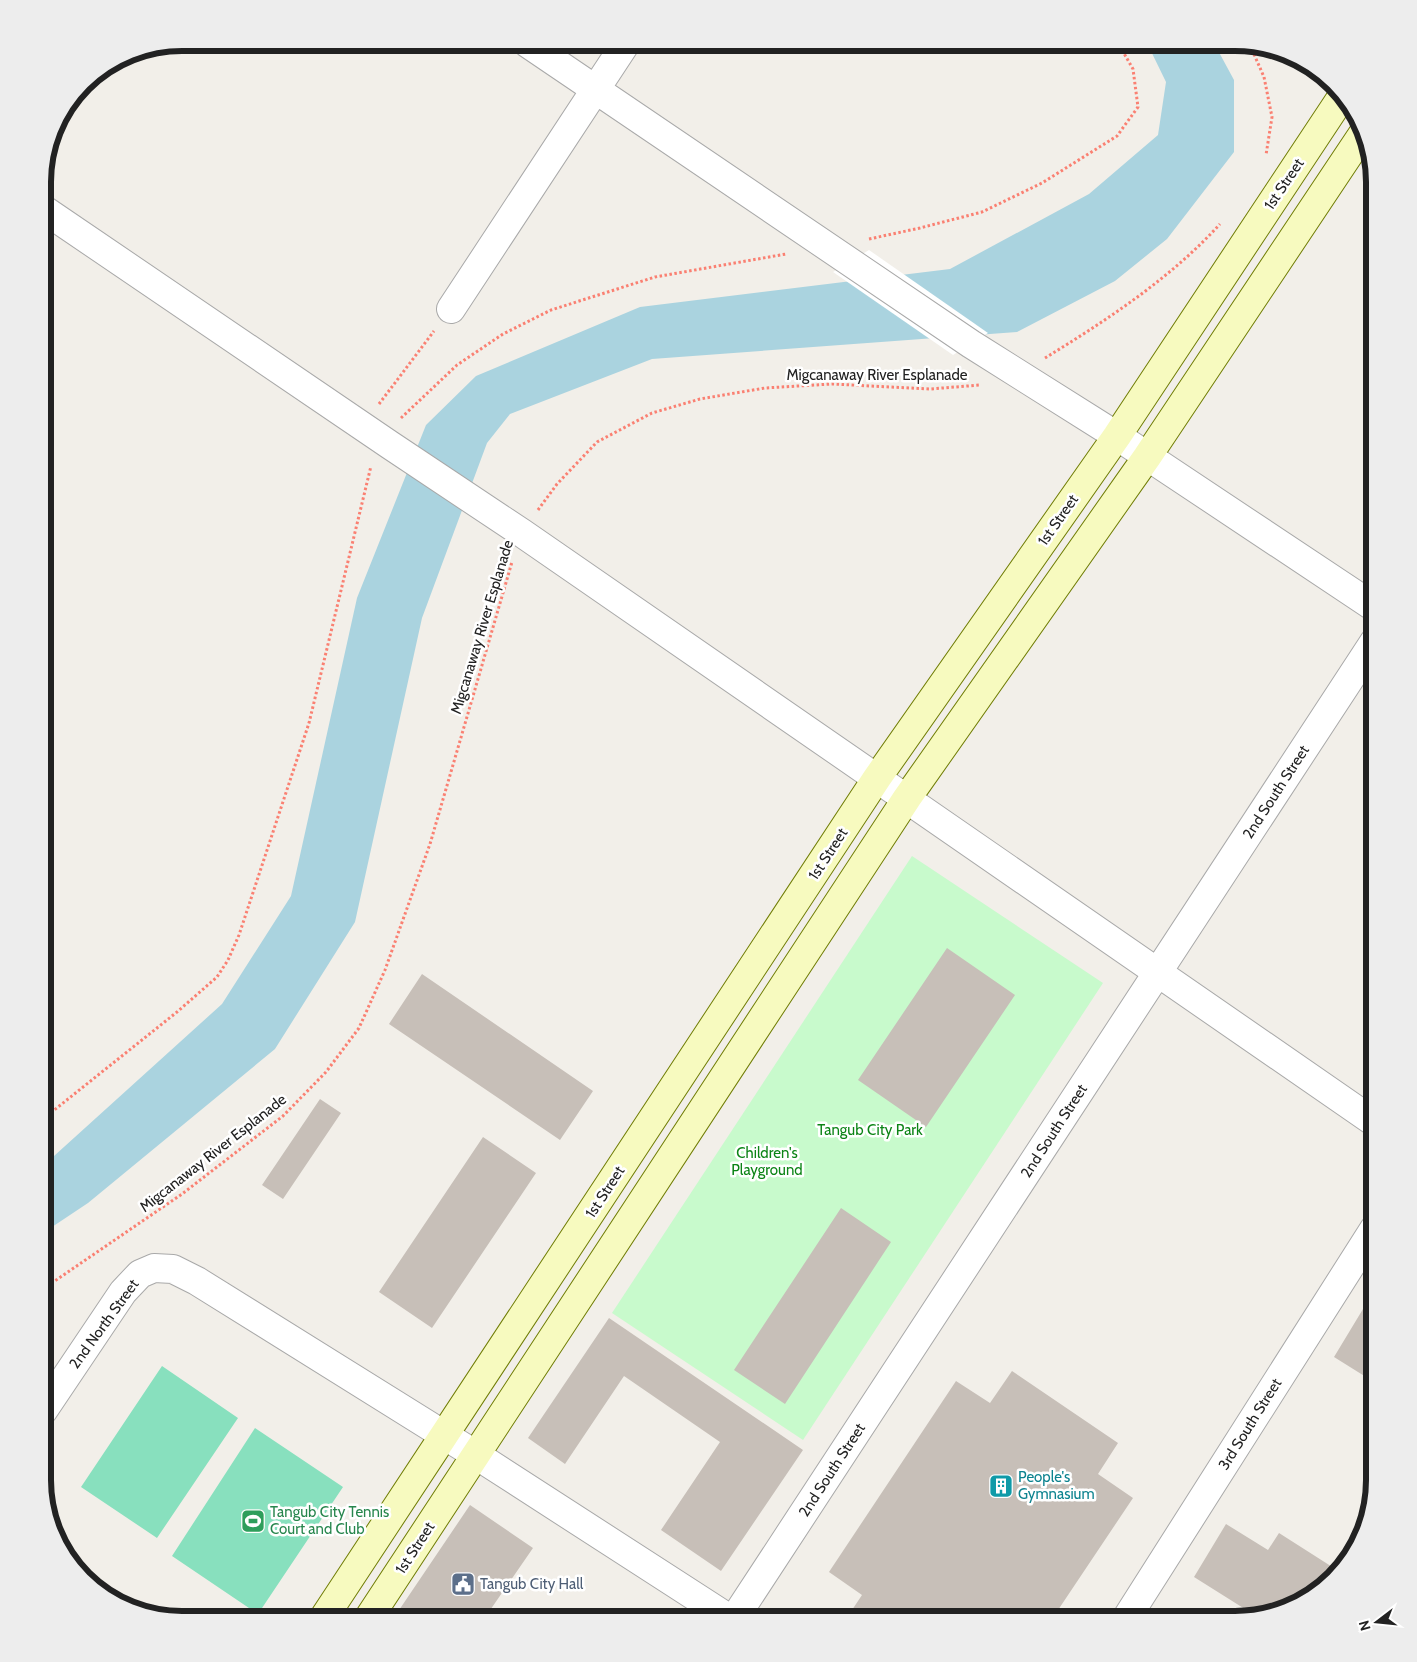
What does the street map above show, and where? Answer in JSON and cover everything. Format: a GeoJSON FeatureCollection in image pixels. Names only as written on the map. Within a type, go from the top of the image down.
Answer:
{"type":"FeatureCollection","features":[{"type":"Feature","properties":{"kind":"main road","name":"1st Street"},"geometry":{"type":"LineString","coordinates":[[329,1611],[877,778],[1117,436],[1338,104]]}},
{"type":"Feature","properties":{"kind":"main road","name":"1st Street"},"geometry":{"type":"LineString","coordinates":[[374,1611],[907,798],[1147,457],[1359,140]]}},
{"type":"Feature","properties":{"kind":"street"},"geometry":{"type":"LineString","coordinates":[[540,51],[971,344],[1117,436],[1366,601]]}},
{"type":"Feature","properties":{"kind":"street"},"geometry":{"type":"LineString","coordinates":[[451,309],[621,51]]}},
{"type":"Feature","properties":{"kind":"street"},"geometry":{"type":"LineString","coordinates":[[52,215],[377,437],[516,528],[1366,1116]]}},
{"type":"Feature","properties":{"kind":"street","name":"2nd South Street"},"geometry":{"type":"LineString","coordinates":[[738,1611],[1366,654]]}},
{"type":"Feature","properties":{"kind":"street","name":"3rd South Street"},"geometry":{"type":"LineString","coordinates":[[1132,1611],[1366,1242]]}},
{"type":"Feature","properties":{"kind":"street","name":"2nd North Street"},"geometry":{"type":"LineString","coordinates":[[51,1397],[123,1292],[140,1274],[154,1268],[173,1269],[197,1280],[444,1436]]}},
{"type":"Feature","properties":{"kind":"street"},"geometry":{"type":"LineString","coordinates":[[444,1436],[718,1611]]}},
{"type":"Feature","properties":{"kind":"path"},"geometry":{"type":"LineString","coordinates":[[377,437],[457,365],[503,334],[551,310],[655,277],[841,254],[920,228],[982,212],[1042,183],[1117,136],[1138,107],[1133,69],[1123,52]]}},
{"type":"Feature","properties":{"kind":"path"},"geometry":{"type":"LineString","coordinates":[[1253,53],[1264,77],[1272,117],[1265,163]]}},
{"type":"Feature","properties":{"kind":"path","name":"Migcanaway River Esplanade"},"geometry":{"type":"LineString","coordinates":[[51,1283],[182,1194],[284,1116],[326,1072],[359,1028],[385,970],[430,844],[499,602],[516,528],[597,442],[652,413],[700,399],[764,388],[832,384],[930,389],[994,383],[1019,374],[1092,328],[1158,280],[1224,220]]}},
{"type":"Feature","properties":{"kind":"path"},"geometry":{"type":"LineString","coordinates":[[51,1112],[177,1012],[216,977],[228,960],[239,935],[309,723],[377,437],[451,309]]}},
{"type":"Feature","properties":{"kind":"green space","name":"Tangub City Park"},"geometry":{"type":"Polygon","coordinates":[[[912,856],[1103,983],[803,1440],[612,1313],[912,856]]]}},
{"type":"Feature","properties":{"kind":"green space"},"geometry":{"type":"Polygon","coordinates":[[[162,1366],[238,1418],[157,1538],[81,1487],[162,1366]]]}},
{"type":"Feature","properties":{"kind":"green space"},"geometry":{"type":"Polygon","coordinates":[[[255,1428],[343,1487],[260,1611],[254,1611],[172,1556],[255,1428]]]}},
{"type":"Feature","properties":{"kind":"water"},"geometry":{"type":"Polygon","coordinates":[[[1151,52],[1219,52],[1234,80],[1234,152],[1167,239],[1115,281],[1017,332],[652,359],[510,414],[487,443],[422,618],[355,922],[275,1049],[88,1203],[51,1228],[51,1157],[222,1004],[291,896],[357,598],[426,425],[476,376],[640,307],[950,269],[1089,194],[1158,135],[1166,82],[1151,52]]]}},
{"type":"Feature","properties":{"kind":"pier"},"geometry":{"type":"Polygon","coordinates":[[[869,250],[988,333],[953,355],[833,272],[869,250]]]}},
{"type":"Feature","properties":{"kind":"building"},"geometry":{"type":"Polygon","coordinates":[[[947,948],[1015,995],[926,1127],[858,1080],[947,948]]]}},
{"type":"Feature","properties":{"kind":"building"},"geometry":{"type":"Polygon","coordinates":[[[422,974],[593,1091],[560,1140],[389,1024],[422,974]]]}},
{"type":"Feature","properties":{"kind":"building"},"geometry":{"type":"Polygon","coordinates":[[[320,1099],[341,1113],[283,1199],[262,1185],[320,1099]]]}},
{"type":"Feature","properties":{"kind":"building"},"geometry":{"type":"Polygon","coordinates":[[[483,1137],[536,1173],[432,1328],[379,1292],[483,1137]]]}},
{"type":"Feature","properties":{"kind":"building"},"geometry":{"type":"Polygon","coordinates":[[[841,1208],[891,1242],[785,1404],[734,1370],[841,1208]]]}},
{"type":"Feature","properties":{"kind":"building"},"geometry":{"type":"Polygon","coordinates":[[[1363,1309],[1366,1311],[1366,1377],[1334,1357],[1363,1309]]]}},
{"type":"Feature","properties":{"kind":"building"},"geometry":{"type":"Polygon","coordinates":[[[609,1318],[803,1450],[721,1571],[661,1530],[720,1442],[624,1376],[565,1464],[528,1438],[609,1318]]]}},
{"type":"Feature","properties":{"kind":"building","name":"People's Gymnasium"},"geometry":{"type":"Polygon","coordinates":[[[1012,1371],[1118,1443],[1098,1474],[1133,1498],[1057,1611],[851,1611],[862,1595],[829,1572],[956,1381],[990,1403],[1012,1371]]]}},
{"type":"Feature","properties":{"kind":"building","name":"Tangub City Hall"},"geometry":{"type":"Polygon","coordinates":[[[470,1505],[533,1548],[490,1611],[398,1611],[470,1505]]]}},
{"type":"Feature","properties":{"kind":"building"},"geometry":{"type":"Polygon","coordinates":[[[1226,1524],[1268,1550],[1279,1533],[1332,1567],[1314,1584],[1300,1593],[1277,1604],[1251,1610],[1247,1610],[1194,1577],[1226,1524]]]}},
{"type":"Feature","properties":{"kind":"place","name":"People's Gymnasium"},"geometry":{"type":"Point","coordinates":[1001,1486]}},
{"type":"Feature","properties":{"kind":"place","name":"Tangub City Tennis Court and Club"},"geometry":{"type":"Point","coordinates":[253,1521]}},
{"type":"Feature","properties":{"kind":"place","name":"Tangub City Hall"},"geometry":{"type":"Point","coordinates":[463,1584]}},
{"type":"Feature","properties":{"kind":"park label","name":"Children's Playground"},"geometry":{"type":"Point","coordinates":[767,1162]}}]}
